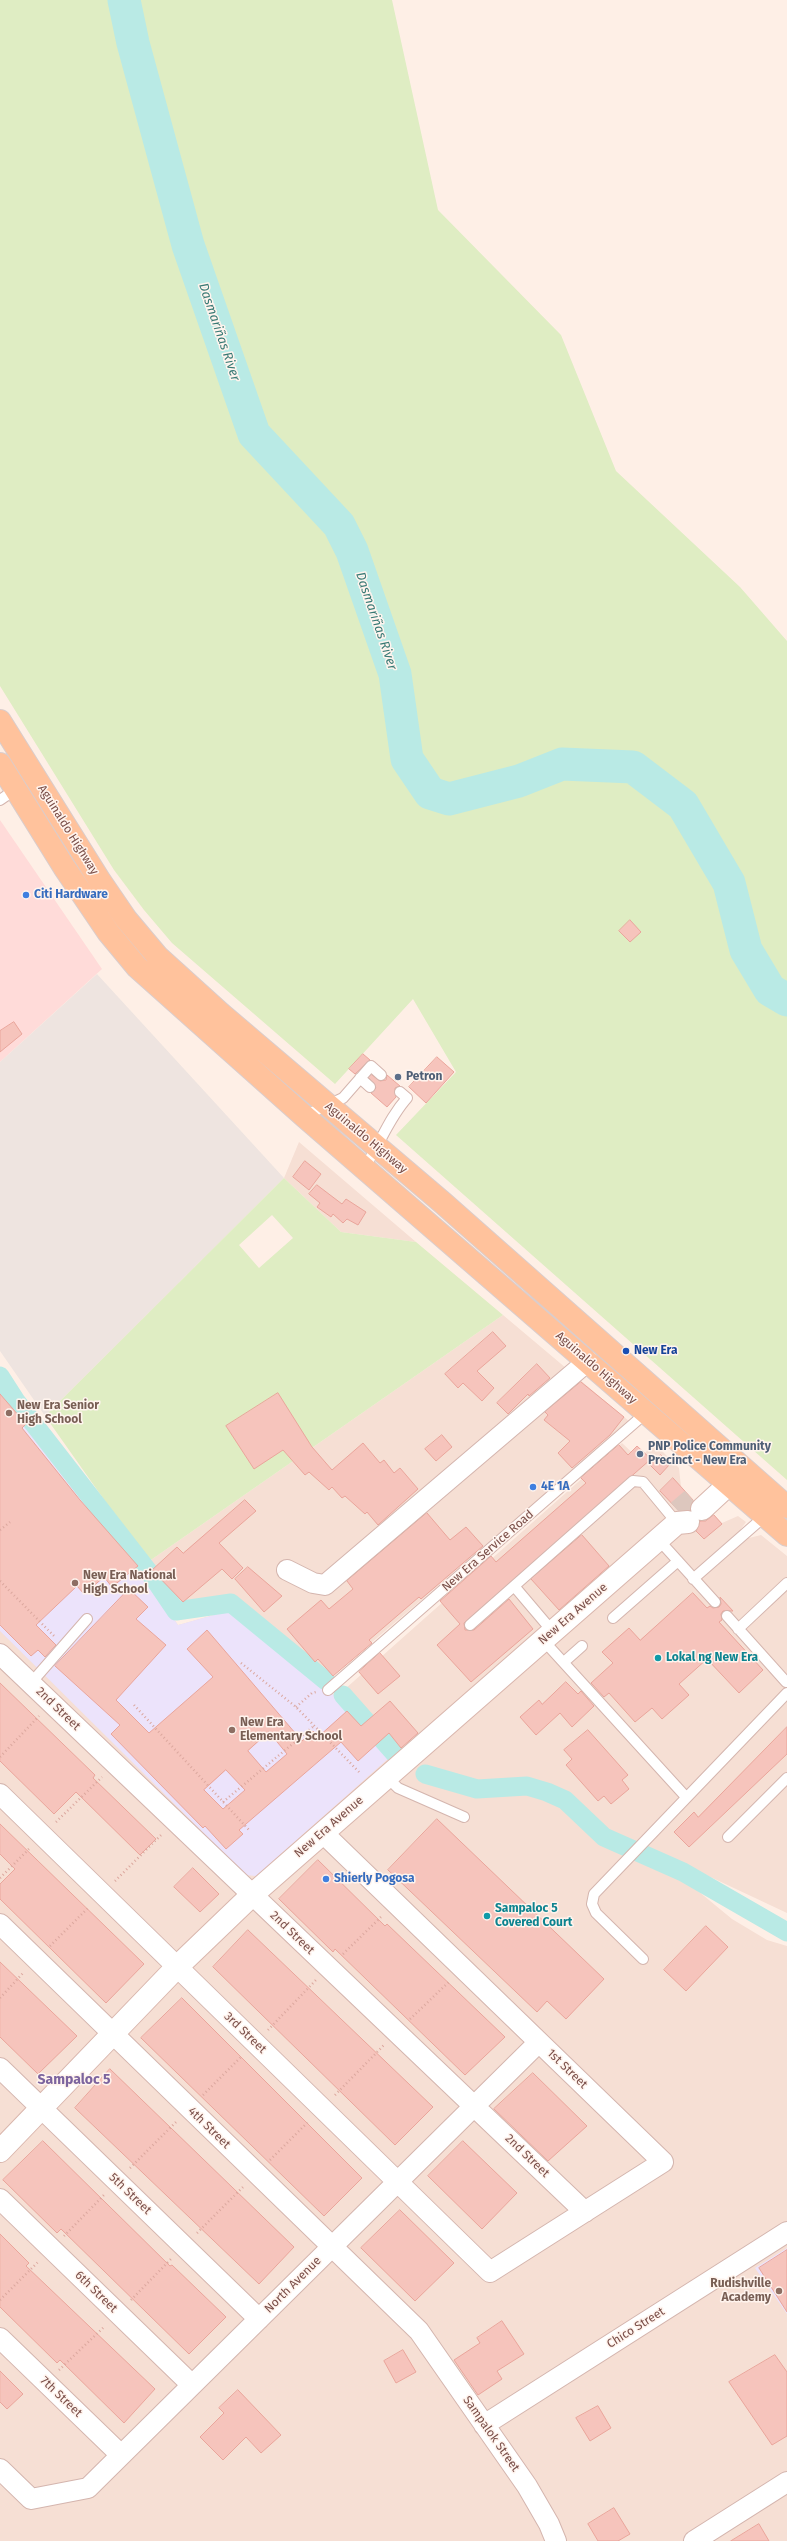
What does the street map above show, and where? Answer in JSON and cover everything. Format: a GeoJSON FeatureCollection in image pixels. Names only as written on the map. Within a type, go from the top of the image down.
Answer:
{"type":"FeatureCollection","features":[{"type":"Feature","properties":{"kind":"main road","name":"Aguinaldo Highway"},"geometry":{"type":"LineString","coordinates":[[0,721],[100,881],[126,919],[158,956],[560,1307],[738,1466],[787,1507]]}},
{"type":"Feature","properties":{"kind":"main road"},"geometry":{"type":"LineString","coordinates":[[0,763],[18,751]]}},
{"type":"Feature","properties":{"kind":"main road","name":"Aguinaldo Highway"},"geometry":{"type":"LineString","coordinates":[[0,763],[8,795],[104,926],[137,967],[304,1116],[787,1535]]}},
{"type":"Feature","properties":{"kind":"main road"},"geometry":{"type":"LineString","coordinates":[[545,1324],[560,1307]]}},
{"type":"Feature","properties":{"kind":"street"},"geometry":{"type":"LineString","coordinates":[[287,1570],[313,1583],[325,1585],[588,1361]]}},
{"type":"Feature","properties":{"kind":"street","name":"New Era Avenue"},"geometry":{"type":"LineString","coordinates":[[0,2151],[177,1967],[252,1894],[548,1636],[738,1466]]}},
{"type":"Feature","properties":{"kind":"street","name":"2nd Street"},"geometry":{"type":"LineString","coordinates":[[0,1654],[585,2212]]}},
{"type":"Feature","properties":{"kind":"street","name":"3rd Street"},"geometry":{"type":"LineString","coordinates":[[0,1794],[490,2272]]}},
{"type":"Feature","properties":{"kind":"street","name":"1st Street"},"geometry":{"type":"LineString","coordinates":[[323,1833],[663,2162],[490,2272]]}},
{"type":"Feature","properties":{"kind":"street","name":"4th Street"},"geometry":{"type":"LineString","coordinates":[[0,1924],[419,2331]]}},
{"type":"Feature","properties":{"kind":"street","name":"North Avenue"},"geometry":{"type":"LineString","coordinates":[[0,2470],[31,2498],[88,2488],[539,2042]]}},
{"type":"Feature","properties":{"kind":"street","name":"5th Street"},"geometry":{"type":"LineString","coordinates":[[0,2068],[259,2319]]}},
{"type":"Feature","properties":{"kind":"street","name":"6th Street"},"geometry":{"type":"LineString","coordinates":[[0,2199],[192,2385]]}},
{"type":"Feature","properties":{"kind":"street","name":"Chico Street"},"geometry":{"type":"LineString","coordinates":[[484,2425],[787,2232]]}},
{"type":"Feature","properties":{"kind":"street","name":"Sampalok Street"},"geometry":{"type":"LineString","coordinates":[[419,2331],[527,2486],[549,2524],[556,2541]]}},
{"type":"Feature","properties":{"kind":"street","name":"7th Street"},"geometry":{"type":"LineString","coordinates":[[0,2338],[121,2455]]}},
{"type":"Feature","properties":{"kind":"street"},"geometry":{"type":"LineString","coordinates":[[694,2541],[787,2482]]}},
{"type":"Feature","properties":{"kind":"lane"},"geometry":{"type":"LineString","coordinates":[[304,1116],[343,1098],[371,1066],[381,1075]]}},
{"type":"Feature","properties":{"kind":"lane"},"geometry":{"type":"LineString","coordinates":[[360,1078],[370,1087]]}},
{"type":"Feature","properties":{"kind":"lane"},"geometry":{"type":"LineString","coordinates":[[364,1168],[378,1148],[393,1107],[407,1098],[400,1092]]}},
{"type":"Feature","properties":{"kind":"lane","name":"New Era Service Road"},"geometry":{"type":"LineString","coordinates":[[328,1690],[647,1412]]}},
{"type":"Feature","properties":{"kind":"lane"},"geometry":{"type":"LineString","coordinates":[[470,1624],[633,1481],[643,1482],[687,1513]]}},
{"type":"Feature","properties":{"kind":"lane"},"geometry":{"type":"LineString","coordinates":[[693,1579],[765,1516]]}},
{"type":"Feature","properties":{"kind":"lane"},"geometry":{"type":"LineString","coordinates":[[658,1539],[714,1602]]}},
{"type":"Feature","properties":{"kind":"lane"},"geometry":{"type":"LineString","coordinates":[[612,1618],[678,1561]]}},
{"type":"Feature","properties":{"kind":"lane"},"geometry":{"type":"LineString","coordinates":[[738,1629],[787,1583]]}},
{"type":"Feature","properties":{"kind":"lane"},"geometry":{"type":"LineString","coordinates":[[514,1586],[564,1662],[686,1797]]}},
{"type":"Feature","properties":{"kind":"lane"},"geometry":{"type":"LineString","coordinates":[[727,1616],[786,1682]]}},
{"type":"Feature","properties":{"kind":"lane"},"geometry":{"type":"LineString","coordinates":[[31,1684],[87,1619]]}},
{"type":"Feature","properties":{"kind":"lane"},"geometry":{"type":"LineString","coordinates":[[564,1662],[582,1646]]}},
{"type":"Feature","properties":{"kind":"lane"},"geometry":{"type":"LineString","coordinates":[[643,1959],[596,1914],[592,1904],[594,1894],[787,1693]]}},
{"type":"Feature","properties":{"kind":"lane"},"geometry":{"type":"LineString","coordinates":[[728,1837],[787,1778]]}},
{"type":"Feature","properties":{"kind":"lane"},"geometry":{"type":"LineString","coordinates":[[381,1782],[464,1817]]}},
{"type":"Feature","properties":{"kind":"path"},"geometry":{"type":"LineString","coordinates":[[0,1530],[10,1522]]}},
{"type":"Feature","properties":{"kind":"path"},"geometry":{"type":"LineString","coordinates":[[0,1581],[64,1646]]}},
{"type":"Feature","properties":{"kind":"path"},"geometry":{"type":"LineString","coordinates":[[241,1663],[296,1707],[314,1726],[381,1782]]}},
{"type":"Feature","properties":{"kind":"path"},"geometry":{"type":"LineString","coordinates":[[296,1707],[312,1693],[328,1690]]}},
{"type":"Feature","properties":{"kind":"path"},"geometry":{"type":"LineString","coordinates":[[0,1757],[52,1702]]}},
{"type":"Feature","properties":{"kind":"path"},"geometry":{"type":"LineString","coordinates":[[134,1705],[248,1830]]}},
{"type":"Feature","properties":{"kind":"path"},"geometry":{"type":"LineString","coordinates":[[223,1802],[314,1726]]}},
{"type":"Feature","properties":{"kind":"path"},"geometry":{"type":"LineString","coordinates":[[0,1878],[116,1764]]}},
{"type":"Feature","properties":{"kind":"path"},"geometry":{"type":"LineString","coordinates":[[0,1998],[36,1959],[175,1820]]}},
{"type":"Feature","properties":{"kind":"shaded area","name":"Citi Hardware"},"geometry":{"type":"Polygon","coordinates":[[[0,820],[102,969],[0,1062],[0,820]]]}},
{"type":"Feature","properties":{"kind":"shaded area"},"geometry":{"type":"Polygon","coordinates":[[[97,974],[284,1178],[45,1416],[0,1351],[0,1062],[97,974]]]}},
{"type":"Feature","properties":{"kind":"shaded area"},"geometry":{"type":"Polygon","coordinates":[[[299,1142],[416,1242],[341,1232],[284,1178],[299,1142]]]}},
{"type":"Feature","properties":{"kind":"shaded area"},"geometry":{"type":"Polygon","coordinates":[[[503,1315],[630,1422],[330,1678],[231,1595],[177,1603],[148,1562],[503,1315]]]}},
{"type":"Feature","properties":{"kind":"shaded area"},"geometry":{"type":"Polygon","coordinates":[[[0,1386],[81,1499],[138,1566],[178,1625],[228,1611],[336,1697],[622,1443],[641,1461],[647,1455],[645,1453],[654,1443],[679,1468],[681,1487],[708,1516],[711,1512],[722,1523],[738,1516],[746,1522],[741,1529],[749,1538],[761,1535],[787,1556],[787,1913],[653,1850],[641,1862],[681,1877],[732,1919],[767,1940],[787,1946],[787,2541],[0,2541],[0,1386]]]}},
{"type":"Feature","properties":{"kind":"shaded area","name":"New Era Elementary School"},"geometry":{"type":"Polygon","coordinates":[[[0,1386],[81,1499],[138,1566],[178,1625],[228,1611],[336,1697],[389,1758],[256,1876],[246,1875],[0,1631],[0,1386]]]}},
{"type":"Feature","properties":{"kind":"shaded area","name":"Rudishville Academy"},"geometry":{"type":"Polygon","coordinates":[[[787,2248],[787,2314],[755,2268],[787,2248]]]}},
{"type":"Feature","properties":{"kind":"green space"},"geometry":{"type":"Polygon","coordinates":[[[0,0],[392,0],[438,210],[561,335],[616,471],[740,587],[787,641],[787,1480],[396,1135],[456,1072],[413,999],[335,1084],[172,943],[144,910],[114,870],[0,686],[0,0]]]}},
{"type":"Feature","properties":{"kind":"green space"},"geometry":{"type":"Polygon","coordinates":[[[284,1178],[341,1232],[416,1242],[503,1315],[148,1562],[45,1416],[284,1178]],[[272,1215],[239,1245],[259,1268],[293,1238],[272,1215]]]}},
{"type":"Feature","properties":{"kind":"building"},"geometry":{"type":"Polygon","coordinates":[[[630,920],[641,932],[630,942],[619,931],[630,920]]]}},
{"type":"Feature","properties":{"kind":"building"},"geometry":{"type":"Polygon","coordinates":[[[14,1022],[22,1034],[0,1052],[0,1031],[14,1022]]]}},
{"type":"Feature","properties":{"kind":"building"},"geometry":{"type":"Polygon","coordinates":[[[363,1054],[370,1060],[355,1074],[349,1069],[363,1054]]]}},
{"type":"Feature","properties":{"kind":"building"},"geometry":{"type":"Polygon","coordinates":[[[437,1057],[454,1072],[426,1103],[409,1087],[437,1057]]]}},
{"type":"Feature","properties":{"kind":"building"},"geometry":{"type":"Polygon","coordinates":[[[372,1075],[380,1081],[386,1080],[387,1075],[400,1086],[395,1088],[396,1097],[387,1107],[371,1093],[376,1088],[369,1078],[372,1075]]]}},
{"type":"Feature","properties":{"kind":"building"},"geometry":{"type":"Polygon","coordinates":[[[305,1161],[321,1174],[309,1190],[293,1177],[305,1161]]]}},
{"type":"Feature","properties":{"kind":"building"},"geometry":{"type":"Polygon","coordinates":[[[317,1185],[342,1204],[346,1199],[366,1212],[358,1225],[347,1219],[343,1223],[333,1214],[331,1217],[317,1207],[320,1203],[309,1194],[317,1185]]]}},
{"type":"Feature","properties":{"kind":"building"},"geometry":{"type":"Polygon","coordinates":[[[493,1332],[506,1346],[477,1371],[494,1388],[482,1401],[463,1383],[458,1388],[445,1374],[493,1332]]]}},
{"type":"Feature","properties":{"kind":"building"},"geometry":{"type":"Polygon","coordinates":[[[537,1364],[550,1378],[529,1396],[528,1394],[508,1414],[497,1403],[537,1364]]]}},
{"type":"Feature","properties":{"kind":"building"},"geometry":{"type":"Polygon","coordinates":[[[581,1382],[624,1417],[610,1435],[572,1468],[558,1453],[570,1441],[544,1420],[548,1415],[545,1412],[581,1382]]]}},
{"type":"Feature","properties":{"kind":"building"},"geometry":{"type":"Polygon","coordinates":[[[278,1393],[312,1447],[332,1470],[363,1443],[380,1463],[384,1460],[394,1473],[400,1468],[418,1489],[378,1525],[367,1512],[365,1514],[345,1496],[342,1498],[332,1487],[329,1490],[309,1472],[305,1475],[283,1450],[254,1469],[226,1426],[278,1393]]]}},
{"type":"Feature","properties":{"kind":"building","name":"New Era National High School"},"geometry":{"type":"Polygon","coordinates":[[[0,1394],[26,1424],[22,1428],[80,1500],[138,1566],[112,1587],[104,1577],[84,1594],[77,1586],[36,1625],[56,1645],[45,1657],[38,1650],[31,1656],[0,1625],[0,1394]]]}},
{"type":"Feature","properties":{"kind":"building"},"geometry":{"type":"Polygon","coordinates":[[[442,1435],[452,1447],[436,1461],[425,1449],[442,1435]]]}},
{"type":"Feature","properties":{"kind":"building"},"geometry":{"type":"Polygon","coordinates":[[[619,1445],[628,1455],[637,1446],[651,1459],[464,1623],[465,1630],[474,1630],[509,1599],[533,1629],[471,1682],[437,1645],[460,1624],[440,1601],[491,1556],[496,1562],[586,1483],[581,1478],[619,1445]]]}},
{"type":"Feature","properties":{"kind":"building"},"geometry":{"type":"Polygon","coordinates":[[[661,1455],[670,1464],[660,1475],[650,1465],[661,1455]]]}},
{"type":"Feature","properties":{"kind":"building"},"geometry":{"type":"Polygon","coordinates":[[[673,1478],[693,1500],[690,1510],[678,1510],[660,1491],[673,1478]]]}},
{"type":"Feature","properties":{"kind":"building"},"geometry":{"type":"Polygon","coordinates":[[[245,1500],[256,1511],[219,1543],[243,1568],[232,1579],[222,1569],[183,1602],[152,1570],[177,1547],[183,1553],[245,1500]]]}},
{"type":"Feature","properties":{"kind":"building"},"geometry":{"type":"Polygon","coordinates":[[[427,1513],[450,1540],[466,1527],[483,1546],[421,1599],[419,1597],[369,1640],[372,1643],[333,1676],[318,1659],[315,1662],[287,1629],[321,1600],[329,1609],[353,1589],[347,1581],[427,1513]]]}},
{"type":"Feature","properties":{"kind":"building"},"geometry":{"type":"Polygon","coordinates":[[[714,1515],[722,1524],[704,1539],[696,1531],[700,1521],[705,1521],[714,1515]]]}},
{"type":"Feature","properties":{"kind":"building"},"geometry":{"type":"Polygon","coordinates":[[[582,1535],[609,1566],[559,1610],[531,1579],[582,1535]]]}},
{"type":"Feature","properties":{"kind":"building"},"geometry":{"type":"Polygon","coordinates":[[[248,1567],[282,1596],[264,1612],[235,1579],[248,1567]]]}},
{"type":"Feature","properties":{"kind":"building"},"geometry":{"type":"Polygon","coordinates":[[[129,1589],[148,1607],[136,1619],[166,1645],[116,1700],[149,1733],[213,1677],[187,1649],[207,1630],[302,1741],[313,1731],[318,1737],[347,1711],[361,1726],[390,1701],[418,1733],[401,1748],[389,1733],[358,1761],[341,1742],[239,1830],[243,1834],[226,1849],[205,1826],[203,1828],[111,1734],[120,1725],[55,1666],[129,1589]],[[269,1732],[248,1751],[266,1772],[287,1754],[269,1732]],[[226,1770],[204,1790],[223,1809],[245,1790],[226,1770]]]}},
{"type":"Feature","properties":{"kind":"building","name":"Lokal ng New Era"},"geometry":{"type":"Polygon","coordinates":[[[693,1593],[707,1608],[710,1606],[713,1608],[719,1607],[721,1604],[720,1597],[733,1611],[723,1611],[721,1614],[722,1620],[719,1622],[763,1670],[739,1693],[707,1659],[679,1684],[689,1695],[662,1719],[652,1708],[635,1722],[609,1693],[604,1697],[591,1683],[613,1663],[602,1652],[629,1628],[640,1640],[693,1593]]]}},
{"type":"Feature","properties":{"kind":"building"},"geometry":{"type":"Polygon","coordinates":[[[380,1653],[400,1676],[378,1694],[359,1672],[380,1653]]]}},
{"type":"Feature","properties":{"kind":"building"},"geometry":{"type":"Polygon","coordinates":[[[566,1682],[578,1694],[581,1691],[594,1706],[572,1727],[560,1713],[536,1735],[520,1717],[539,1700],[542,1704],[566,1682]]]}},
{"type":"Feature","properties":{"kind":"building"},"geometry":{"type":"Polygon","coordinates":[[[0,1683],[95,1775],[93,1778],[156,1839],[140,1855],[76,1792],[54,1814],[0,1761],[0,1683]]]}},
{"type":"Feature","properties":{"kind":"building"},"geometry":{"type":"Polygon","coordinates":[[[787,1727],[787,1754],[689,1847],[674,1832],[694,1812],[698,1817],[787,1727]]]}},
{"type":"Feature","properties":{"kind":"building"},"geometry":{"type":"Polygon","coordinates":[[[588,1730],[628,1775],[622,1780],[629,1789],[611,1804],[604,1796],[598,1801],[566,1765],[572,1759],[564,1750],[588,1730]]]}},
{"type":"Feature","properties":{"kind":"building","name":"Sampaloc 5 Covered Court"},"geometry":{"type":"Polygon","coordinates":[[[437,1819],[604,1979],[566,2019],[547,2001],[537,2012],[388,1870],[437,1819]]]}},
{"type":"Feature","properties":{"kind":"building"},"geometry":{"type":"Polygon","coordinates":[[[0,1824],[144,1964],[106,2003],[0,1899],[0,1884],[15,1869],[0,1854],[0,1824]]]}},
{"type":"Feature","properties":{"kind":"building"},"geometry":{"type":"Polygon","coordinates":[[[318,1860],[385,1926],[387,1924],[505,2037],[465,2075],[335,1949],[333,1952],[279,1899],[318,1860]]]}},
{"type":"Feature","properties":{"kind":"building"},"geometry":{"type":"Polygon","coordinates":[[[193,1868],[219,1894],[200,1912],[174,1887],[193,1868]]]}},
{"type":"Feature","properties":{"kind":"building"},"geometry":{"type":"Polygon","coordinates":[[[706,1926],[728,1947],[686,1991],[664,1970],[706,1926]]]}},
{"type":"Feature","properties":{"kind":"building"},"geometry":{"type":"Polygon","coordinates":[[[248,1930],[433,2107],[395,2145],[213,1967],[248,1930]]]}},
{"type":"Feature","properties":{"kind":"building"},"geometry":{"type":"Polygon","coordinates":[[[0,1962],[77,2036],[38,2074],[0,2037],[0,1962]]]}},
{"type":"Feature","properties":{"kind":"building"},"geometry":{"type":"Polygon","coordinates":[[[182,1998],[362,2178],[324,2216],[141,2038],[182,1998]]]}},
{"type":"Feature","properties":{"kind":"building"},"geometry":{"type":"Polygon","coordinates":[[[110,2069],[294,2247],[259,2284],[75,2108],[110,2069]]]}},
{"type":"Feature","properties":{"kind":"building"},"geometry":{"type":"Polygon","coordinates":[[[533,2073],[587,2126],[548,2161],[494,2109],[533,2073]]]}},
{"type":"Feature","properties":{"kind":"building"},"geometry":{"type":"Polygon","coordinates":[[[43,2141],[170,2266],[172,2265],[226,2317],[189,2354],[61,2229],[57,2233],[3,2180],[43,2141]]]}},
{"type":"Feature","properties":{"kind":"building"},"geometry":{"type":"Polygon","coordinates":[[[463,2141],[517,2193],[482,2229],[428,2176],[463,2141]]]}},
{"type":"Feature","properties":{"kind":"building"},"geometry":{"type":"Polygon","coordinates":[[[400,2210],[454,2263],[415,2301],[361,2248],[400,2210]]]}},
{"type":"Feature","properties":{"kind":"building"},"geometry":{"type":"Polygon","coordinates":[[[0,2234],[29,2263],[26,2266],[155,2389],[124,2423],[60,2360],[57,2363],[0,2307],[0,2234]]]}},
{"type":"Feature","properties":{"kind":"building","name":"Rudishville Academy"},"geometry":{"type":"Polygon","coordinates":[[[787,2250],[787,2312],[759,2268],[787,2250]]]}},
{"type":"Feature","properties":{"kind":"building"},"geometry":{"type":"Polygon","coordinates":[[[502,2321],[524,2354],[497,2371],[502,2379],[478,2395],[454,2360],[480,2343],[477,2338],[502,2321]]]}},
{"type":"Feature","properties":{"kind":"building"},"geometry":{"type":"Polygon","coordinates":[[[403,2350],[416,2372],[396,2383],[384,2361],[403,2350]]]}},
{"type":"Feature","properties":{"kind":"building"},"geometry":{"type":"Polygon","coordinates":[[[775,2355],[787,2372],[787,2436],[772,2445],[729,2382],[775,2355]]]}},
{"type":"Feature","properties":{"kind":"building"},"geometry":{"type":"Polygon","coordinates":[[[0,2371],[23,2394],[7,2409],[0,2402],[0,2371]]]}},
{"type":"Feature","properties":{"kind":"building"},"geometry":{"type":"Polygon","coordinates":[[[238,2390],[281,2435],[261,2453],[246,2437],[223,2460],[200,2437],[224,2413],[219,2408],[238,2390]]]}},
{"type":"Feature","properties":{"kind":"building"},"geometry":{"type":"Polygon","coordinates":[[[598,2406],[611,2428],[590,2441],[576,2418],[598,2406]]]}},
{"type":"Feature","properties":{"kind":"building"},"geometry":{"type":"Polygon","coordinates":[[[614,2508],[630,2534],[618,2541],[598,2541],[588,2524],[614,2508]]]}},
{"type":"Feature","properties":{"kind":"building"},"geometry":{"type":"Polygon","coordinates":[[[759,2524],[769,2541],[731,2541],[759,2524]]]}},
{"type":"Feature","properties":{"kind":"waterway","name":"Dasmariñas River"},"geometry":{"type":"LineString","coordinates":[[124,0],[133,43],[188,245],[254,434],[339,525],[352,551],[395,674],[407,759],[430,793],[449,799],[519,781],[562,764],[633,767],[683,805],[729,883],[746,950],[770,990],[787,1000]]}},
{"type":"Feature","properties":{"kind":"waterway"},"geometry":{"type":"LineString","coordinates":[[0,1376],[16,1401],[155,1580],[176,1611],[231,1603],[326,1681]]}},
{"type":"Feature","properties":{"kind":"waterway"},"geometry":{"type":"LineString","coordinates":[[343,1695],[396,1755]]}},
{"type":"Feature","properties":{"kind":"waterway"},"geometry":{"type":"LineString","coordinates":[[425,1774],[477,1789],[527,1786],[547,1792],[565,1800],[604,1837],[683,1872],[787,1932]]}},
{"type":"Feature","properties":{"kind":"tunnel"},"geometry":{"type":"LineString","coordinates":[[678,1511],[692,1499]]}},
{"type":"Feature","properties":{"kind":"place","name":"Citi Hardware"},"geometry":{"type":"Point","coordinates":[26,895]}},
{"type":"Feature","properties":{"kind":"place","name":"Petron"},"geometry":{"type":"Point","coordinates":[398,1077]}},
{"type":"Feature","properties":{"kind":"place","name":"New Era"},"geometry":{"type":"Point","coordinates":[626,1351]}},
{"type":"Feature","properties":{"kind":"place","name":"New Era Senior High School"},"geometry":{"type":"Point","coordinates":[9,1413]}},
{"type":"Feature","properties":{"kind":"place","name":"PNP Police Community Precinct - New Era"},"geometry":{"type":"Point","coordinates":[640,1454]}},
{"type":"Feature","properties":{"kind":"place","name":"4E 1A"},"geometry":{"type":"Point","coordinates":[533,1487]}},
{"type":"Feature","properties":{"kind":"place","name":"New Era National High School"},"geometry":{"type":"Point","coordinates":[75,1583]}},
{"type":"Feature","properties":{"kind":"place","name":"Lokal ng New Era"},"geometry":{"type":"Point","coordinates":[658,1658]}},
{"type":"Feature","properties":{"kind":"place","name":"New Era Elementary School"},"geometry":{"type":"Point","coordinates":[232,1730]}},
{"type":"Feature","properties":{"kind":"place","name":"Shierly Pogosa"},"geometry":{"type":"Point","coordinates":[326,1879]}},
{"type":"Feature","properties":{"kind":"place","name":"Sampaloc 5 Covered Court"},"geometry":{"type":"Point","coordinates":[487,1916]}},
{"type":"Feature","properties":{"kind":"place","name":"Rudishville Academy"},"geometry":{"type":"Point","coordinates":[779,2291]}},
{"type":"Feature","properties":{"kind":"district","name":"Sampaloc 5"},"geometry":{"type":"Point","coordinates":[74,2080]}}]}
